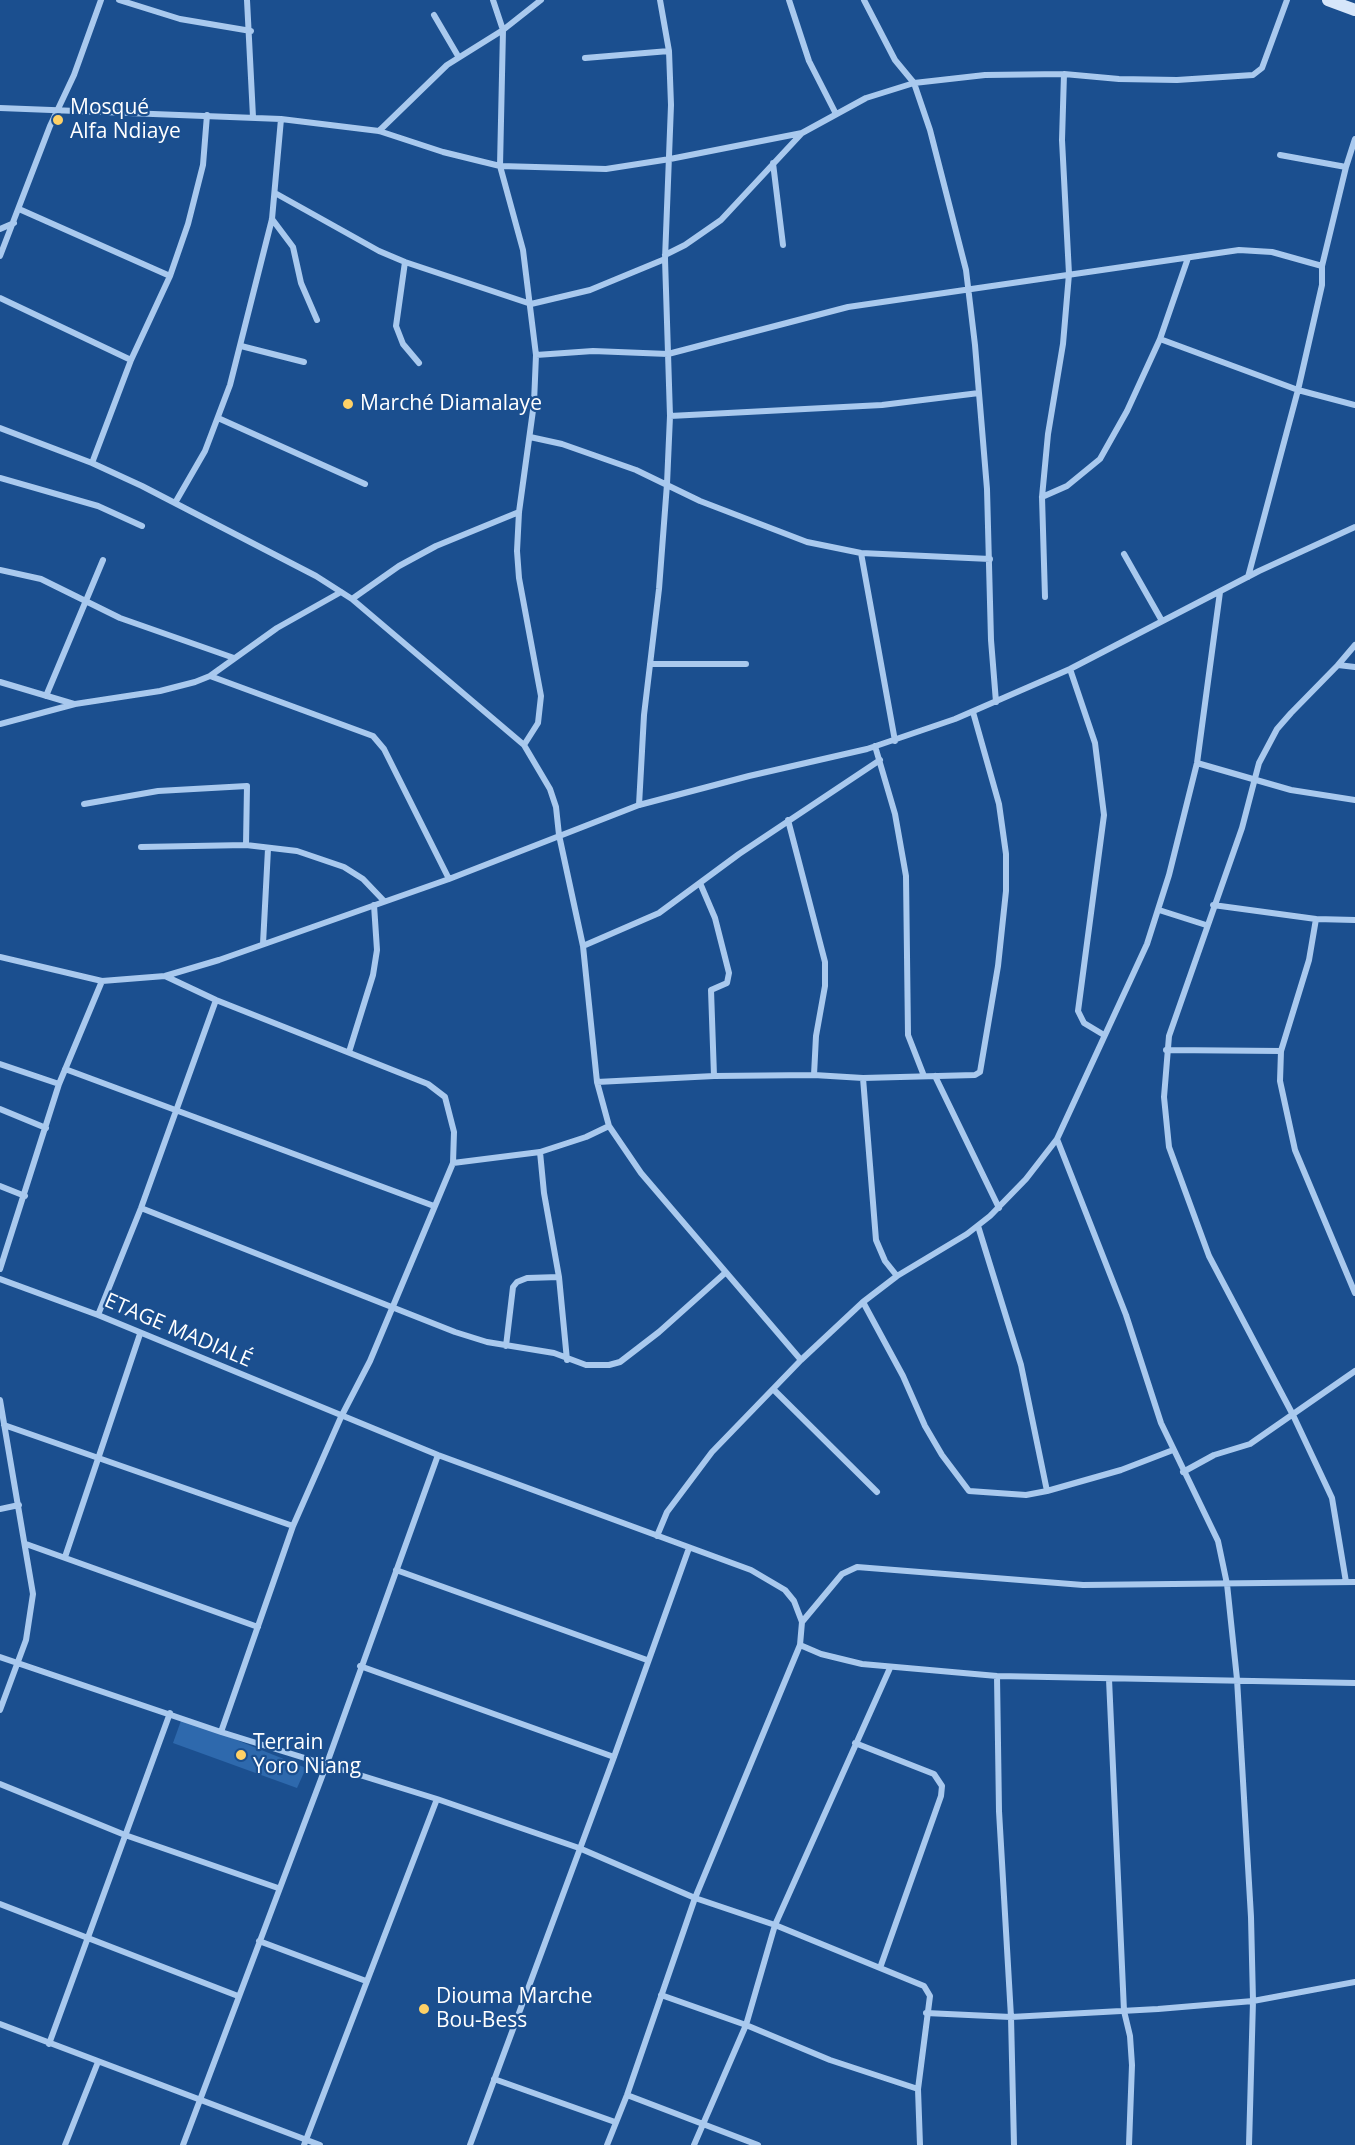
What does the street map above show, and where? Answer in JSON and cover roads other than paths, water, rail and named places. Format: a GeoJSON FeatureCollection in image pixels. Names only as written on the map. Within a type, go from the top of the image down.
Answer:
{"type":"FeatureCollection","features":[{"type":"Feature","properties":{"kind":"main road"},"geometry":{"type":"LineString","coordinates":[[1328,0],[1355,10]]}},
{"type":"Feature","properties":{"kind":"street"},"geometry":{"type":"LineString","coordinates":[[0,256],[57,109],[74,75],[101,0]]}},
{"type":"Feature","properties":{"kind":"street"},"geometry":{"type":"LineString","coordinates":[[119,0],[180,19],[251,31]]}},
{"type":"Feature","properties":{"kind":"street"},"geometry":{"type":"LineString","coordinates":[[248,0],[253,117]]}},
{"type":"Feature","properties":{"kind":"street"},"geometry":{"type":"LineString","coordinates":[[493,0],[503,30],[500,166],[523,250],[536,355],[530,436],[519,512],[519,578],[541,696],[538,723],[524,745]]}},
{"type":"Feature","properties":{"kind":"street"},"geometry":{"type":"LineString","coordinates":[[379,131],[458,56],[503,30],[541,0]]}},
{"type":"Feature","properties":{"kind":"street"},"geometry":{"type":"LineString","coordinates":[[639,806],[644,715],[668,484],[670,416],[665,257],[670,159],[669,51],[660,0]]}},
{"type":"Feature","properties":{"kind":"street"},"geometry":{"type":"LineString","coordinates":[[789,0],[808,61],[836,114]]}},
{"type":"Feature","properties":{"kind":"street"},"geometry":{"type":"LineString","coordinates":[[864,0],[895,60],[914,82],[936,150],[970,291],[990,559],[991,640],[996,702]]}},
{"type":"Feature","properties":{"kind":"street"},"geometry":{"type":"LineString","coordinates":[[0,108],[281,119],[379,131],[443,153],[500,166],[606,169],[670,159],[802,132],[866,98],[914,82],[985,75],[1064,74],[1154,80],[1253,75],[1262,68],[1287,0]]}},
{"type":"Feature","properties":{"kind":"street"},"geometry":{"type":"LineString","coordinates":[[434,15],[458,56]]}},
{"type":"Feature","properties":{"kind":"street"},"geometry":{"type":"LineString","coordinates":[[585,58],[669,51]]}},
{"type":"Feature","properties":{"kind":"street"},"geometry":{"type":"LineString","coordinates":[[1046,597],[1042,497],[1048,434],[1063,344],[1068,274],[1062,140],[1064,74]]}},
{"type":"Feature","properties":{"kind":"street"},"geometry":{"type":"LineString","coordinates":[[92,463],[131,360],[170,276],[199,186],[206,144],[207,115]]}},
{"type":"Feature","properties":{"kind":"street"},"geometry":{"type":"LineString","coordinates":[[175,503],[205,451],[241,346],[272,219],[281,119]]}},
{"type":"Feature","properties":{"kind":"street"},"geometry":{"type":"LineString","coordinates":[[275,193],[405,262],[531,304],[590,290],[665,257],[685,245],[721,220],[802,132]]}},
{"type":"Feature","properties":{"kind":"street"},"geometry":{"type":"LineString","coordinates":[[1248,577],[1298,390],[1322,285],[1322,266],[1346,167],[1355,140]]}},
{"type":"Feature","properties":{"kind":"street"},"geometry":{"type":"LineString","coordinates":[[1280,155],[1346,167]]}},
{"type":"Feature","properties":{"kind":"street"},"geometry":{"type":"LineString","coordinates":[[773,163],[783,245]]}},
{"type":"Feature","properties":{"kind":"street"},"geometry":{"type":"LineString","coordinates":[[20,209],[170,276]]}},
{"type":"Feature","properties":{"kind":"street"},"geometry":{"type":"LineString","coordinates":[[272,219],[293,247],[301,283],[318,320]]}},
{"type":"Feature","properties":{"kind":"street"},"geometry":{"type":"LineString","coordinates":[[0,230],[14,224]]}},
{"type":"Feature","properties":{"kind":"street"},"geometry":{"type":"LineString","coordinates":[[536,355],[594,351],[668,354],[848,307],[1239,250],[1272,252],[1322,266]]}},
{"type":"Feature","properties":{"kind":"street"},"geometry":{"type":"LineString","coordinates":[[1042,497],[1067,486],[1100,459],[1127,411],[1160,339],[1188,258]]}},
{"type":"Feature","properties":{"kind":"street"},"geometry":{"type":"LineString","coordinates":[[405,262],[396,326],[403,344],[419,363]]}},
{"type":"Feature","properties":{"kind":"street"},"geometry":{"type":"LineString","coordinates":[[0,298],[131,360]]}},
{"type":"Feature","properties":{"kind":"street"},"geometry":{"type":"LineString","coordinates":[[1160,339],[1298,390],[1355,405]]}},
{"type":"Feature","properties":{"kind":"street"},"geometry":{"type":"LineString","coordinates":[[241,346],[304,362]]}},
{"type":"Feature","properties":{"kind":"street"},"geometry":{"type":"LineString","coordinates":[[670,416],[882,405],[978,393]]}},
{"type":"Feature","properties":{"kind":"street"},"geometry":{"type":"LineString","coordinates":[[218,418],[365,484]]}},
{"type":"Feature","properties":{"kind":"street"},"geometry":{"type":"LineString","coordinates":[[0,428],[92,463],[289,560],[352,599],[524,745],[550,789],[556,807],[559,835],[583,946],[597,1082],[609,1126],[641,1173],[801,1360]]}},
{"type":"Feature","properties":{"kind":"street"},"geometry":{"type":"LineString","coordinates":[[530,436],[571,447],[668,484],[700,501],[807,542],[861,553],[990,559]]}},
{"type":"Feature","properties":{"kind":"street"},"geometry":{"type":"LineString","coordinates":[[0,478],[98,506],[142,526]]}},
{"type":"Feature","properties":{"kind":"street"},"geometry":{"type":"LineString","coordinates":[[352,599],[399,566],[436,546],[519,512]]}},
{"type":"Feature","properties":{"kind":"street"},"geometry":{"type":"LineString","coordinates":[[0,957],[102,981],[165,976],[449,879],[639,806],[749,776],[895,741],[996,702],[1070,669],[1248,577],[1355,527]]}},
{"type":"Feature","properties":{"kind":"street"},"geometry":{"type":"LineString","coordinates":[[861,553],[895,741]]}},
{"type":"Feature","properties":{"kind":"street"},"geometry":{"type":"LineString","coordinates":[[1124,554],[1162,621]]}},
{"type":"Feature","properties":{"kind":"street"},"geometry":{"type":"LineString","coordinates":[[46,696],[103,560]]}},
{"type":"Feature","properties":{"kind":"street"},"geometry":{"type":"LineString","coordinates":[[0,570],[41,579],[120,618],[234,658]]}},
{"type":"Feature","properties":{"kind":"street"},"geometry":{"type":"LineString","coordinates":[[0,724],[75,704],[160,691],[210,676],[296,616],[341,592]]}},
{"type":"Feature","properties":{"kind":"street"},"geometry":{"type":"LineString","coordinates":[[657,1536],[672,1504],[712,1452],[801,1360],[863,1302],[897,1276],[978,1226],[999,1208],[1041,1161],[1057,1139],[1148,944],[1159,910],[1197,763],[1220,592]]}},
{"type":"Feature","properties":{"kind":"street"},"geometry":{"type":"LineString","coordinates":[[1346,1582],[1332,1498],[1293,1414],[1224,1285],[1182,1185],[1170,1146],[1164,1096],[1166,1050],[1206,925],[1242,828],[1259,763],[1277,729],[1355,645]]}},
{"type":"Feature","properties":{"kind":"street"},"geometry":{"type":"LineString","coordinates":[[650,664],[746,664]]}},
{"type":"Feature","properties":{"kind":"street"},"geometry":{"type":"LineString","coordinates":[[1338,665],[1355,667]]}},
{"type":"Feature","properties":{"kind":"street"},"geometry":{"type":"LineString","coordinates":[[1070,669],[1095,743],[1104,815],[1078,1011],[1084,1023],[1104,1035]]}},
{"type":"Feature","properties":{"kind":"street"},"geometry":{"type":"LineString","coordinates":[[210,676],[373,736],[384,749],[449,879]]}},
{"type":"Feature","properties":{"kind":"street"},"geometry":{"type":"LineString","coordinates":[[0,682],[75,704]]}},
{"type":"Feature","properties":{"kind":"street"},"geometry":{"type":"LineString","coordinates":[[597,1082],[714,1076],[814,1075],[863,1078],[975,1075],[982,1068],[1004,914],[1006,872],[1003,828],[989,765],[973,711]]}},
{"type":"Feature","properties":{"kind":"street"},"geometry":{"type":"LineString","coordinates":[[875,746],[895,814],[906,876],[908,1035],[924,1076]]}},
{"type":"Feature","properties":{"kind":"street"},"geometry":{"type":"LineString","coordinates":[[583,946],[659,913],[788,820],[880,760]]}},
{"type":"Feature","properties":{"kind":"street"},"geometry":{"type":"LineString","coordinates":[[1197,763],[1254,781],[1355,800]]}},
{"type":"Feature","properties":{"kind":"street"},"geometry":{"type":"LineString","coordinates":[[84,804],[158,791],[247,786],[246,845]]}},
{"type":"Feature","properties":{"kind":"street"},"geometry":{"type":"LineString","coordinates":[[788,820],[825,962],[825,986],[817,1030],[814,1075]]}},
{"type":"Feature","properties":{"kind":"street"},"geometry":{"type":"LineString","coordinates":[[141,847],[246,845],[297,851],[327,859],[363,879],[384,901]]}},
{"type":"Feature","properties":{"kind":"street"},"geometry":{"type":"LineString","coordinates":[[263,944],[268,849]]}},
{"type":"Feature","properties":{"kind":"street"},"geometry":{"type":"LineString","coordinates":[[700,882],[718,928],[729,973],[727,982],[711,990],[714,1076]]}},
{"type":"Feature","properties":{"kind":"street"},"geometry":{"type":"LineString","coordinates":[[349,1052],[373,975],[377,950],[374,905]]}},
{"type":"Feature","properties":{"kind":"street"},"geometry":{"type":"LineString","coordinates":[[1213,905],[1316,919],[1355,920]]}},
{"type":"Feature","properties":{"kind":"street"},"geometry":{"type":"LineString","coordinates":[[1159,910],[1206,925]]}},
{"type":"Feature","properties":{"kind":"street"},"geometry":{"type":"LineString","coordinates":[[1316,919],[1307,970],[1281,1051],[1280,1081],[1295,1150],[1355,1293]]}},
{"type":"Feature","properties":{"kind":"street"},"geometry":{"type":"LineString","coordinates":[[165,976],[216,1000],[428,1084],[445,1097],[454,1132],[453,1163],[394,1307],[341,1417],[293,1526],[221,1732]]}},
{"type":"Feature","properties":{"kind":"street"},"geometry":{"type":"LineString","coordinates":[[0,1269],[59,1084],[102,981]]}},
{"type":"Feature","properties":{"kind":"street"},"geometry":{"type":"LineString","coordinates":[[98,1316],[141,1208],[216,1000]]}},
{"type":"Feature","properties":{"kind":"street"},"geometry":{"type":"LineString","coordinates":[[1166,1050],[1281,1051]]}},
{"type":"Feature","properties":{"kind":"street"},"geometry":{"type":"LineString","coordinates":[[0,1064],[59,1084]]}},
{"type":"Feature","properties":{"kind":"street"},"geometry":{"type":"LineString","coordinates":[[65,1069],[434,1206]]}},
{"type":"Feature","properties":{"kind":"street"},"geometry":{"type":"LineString","coordinates":[[935,1076],[999,1208]]}},
{"type":"Feature","properties":{"kind":"street"},"geometry":{"type":"LineString","coordinates":[[863,1078],[876,1240],[885,1261],[897,1276]]}},
{"type":"Feature","properties":{"kind":"street"},"geometry":{"type":"LineString","coordinates":[[0,1109],[46,1128]]}},
{"type":"Feature","properties":{"kind":"street"},"geometry":{"type":"LineString","coordinates":[[453,1163],[540,1152],[586,1137],[609,1126]]}},
{"type":"Feature","properties":{"kind":"street"},"geometry":{"type":"LineString","coordinates":[[1057,1139],[1129,1323],[1148,1389],[1183,1472],[1218,1541],[1227,1584],[1237,1679],[1253,2001],[1249,2145]]}},
{"type":"Feature","properties":{"kind":"street"},"geometry":{"type":"LineString","coordinates":[[540,1152],[544,1193],[559,1277],[567,1360]]}},
{"type":"Feature","properties":{"kind":"street"},"geometry":{"type":"LineString","coordinates":[[0,1186],[25,1196]]}},
{"type":"Feature","properties":{"kind":"street"},"geometry":{"type":"LineString","coordinates":[[141,1208],[455,1332],[507,1346],[554,1353],[567,1360],[599,1366],[620,1362],[659,1332],[725,1273]]}},
{"type":"Feature","properties":{"kind":"street"},"geometry":{"type":"LineString","coordinates":[[978,1226],[1021,1365],[1047,1491]]}},
{"type":"Feature","properties":{"kind":"street"},"geometry":{"type":"LineString","coordinates":[[507,1346],[513,1287],[517,1282],[527,1278],[559,1277]]}},
{"type":"Feature","properties":{"kind":"street","name":"ETAGE MADIALÉ"},"geometry":{"type":"LineString","coordinates":[[0,1279],[98,1316],[438,1455],[751,1570],[785,1590],[794,1601],[801,1622]]}},
{"type":"Feature","properties":{"kind":"street"},"geometry":{"type":"LineString","coordinates":[[863,1302],[903,1376],[925,1426],[965,1488],[976,1492],[1011,1495],[1047,1491],[1121,1470],[1173,1450]]}},
{"type":"Feature","properties":{"kind":"street"},"geometry":{"type":"LineString","coordinates":[[65,1557],[140,1334]]}},
{"type":"Feature","properties":{"kind":"street"},"geometry":{"type":"LineString","coordinates":[[1183,1472],[1214,1455],[1250,1444],[1355,1371]]}},
{"type":"Feature","properties":{"kind":"street"},"geometry":{"type":"LineString","coordinates":[[773,1389],[877,1492]]}},
{"type":"Feature","properties":{"kind":"street"},"geometry":{"type":"LineString","coordinates":[[0,1400],[33,1594],[31,1620],[0,1710]]}},
{"type":"Feature","properties":{"kind":"street"},"geometry":{"type":"LineString","coordinates":[[4,1425],[293,1526]]}},
{"type":"Feature","properties":{"kind":"street"},"geometry":{"type":"LineString","coordinates":[[183,2145],[278,1888],[327,1766],[360,1666],[438,1455]]}},
{"type":"Feature","properties":{"kind":"street"},"geometry":{"type":"LineString","coordinates":[[0,1509],[19,1505]]}},
{"type":"Feature","properties":{"kind":"street"},"geometry":{"type":"LineString","coordinates":[[26,1544],[258,1627]]}},
{"type":"Feature","properties":{"kind":"street"},"geometry":{"type":"LineString","coordinates":[[470,2145],[689,1548]]}},
{"type":"Feature","properties":{"kind":"street"},"geometry":{"type":"LineString","coordinates":[[607,2145],[627,2095],[695,1898],[800,1645],[801,1622],[842,1574],[857,1567],[1083,1585],[1355,1582]]}},
{"type":"Feature","properties":{"kind":"street"},"geometry":{"type":"LineString","coordinates":[[396,1569],[647,1660]]}},
{"type":"Feature","properties":{"kind":"street"},"geometry":{"type":"LineString","coordinates":[[800,1645],[841,1660],[890,1668],[997,1676],[1355,1683]]}},
{"type":"Feature","properties":{"kind":"street"},"geometry":{"type":"LineString","coordinates":[[0,1657],[221,1732],[437,1799],[579,1848],[695,1898],[775,1925],[924,1986],[930,1996],[918,2089],[920,2145]]}},
{"type":"Feature","properties":{"kind":"street"},"geometry":{"type":"LineString","coordinates":[[360,1666],[614,1757]]}},
{"type":"Feature","properties":{"kind":"street"},"geometry":{"type":"LineString","coordinates":[[694,2145],[746,2025],[775,1925],[890,1668]]}},
{"type":"Feature","properties":{"kind":"street"},"geometry":{"type":"LineString","coordinates":[[997,1676],[999,1810],[1011,2017],[1014,2145]]}},
{"type":"Feature","properties":{"kind":"street"},"geometry":{"type":"LineString","coordinates":[[1109,1679],[1124,2011],[1130,2037],[1132,2065],[1129,2145]]}},
{"type":"Feature","properties":{"kind":"street"},"geometry":{"type":"LineString","coordinates":[[50,2044],[170,1713]]}},
{"type":"Feature","properties":{"kind":"street"},"geometry":{"type":"LineString","coordinates":[[855,1743],[934,1774],[942,1786],[941,1796],[880,1968]]}},
{"type":"Feature","properties":{"kind":"street"},"geometry":{"type":"LineString","coordinates":[[0,1785],[125,1835],[278,1888]]}},
{"type":"Feature","properties":{"kind":"street"},"geometry":{"type":"LineString","coordinates":[[305,2143],[437,1799]]}},
{"type":"Feature","properties":{"kind":"street"},"geometry":{"type":"LineString","coordinates":[[0,1904],[87,1940],[238,1996]]}},
{"type":"Feature","properties":{"kind":"street"},"geometry":{"type":"LineString","coordinates":[[260,1941],[366,1981]]}},
{"type":"Feature","properties":{"kind":"street"},"geometry":{"type":"LineString","coordinates":[[926,2013],[1011,2017],[1124,2011],[1253,2001],[1355,1982]]}},
{"type":"Feature","properties":{"kind":"street"},"geometry":{"type":"LineString","coordinates":[[661,1995],[746,2025],[830,2060],[918,2089]]}},
{"type":"Feature","properties":{"kind":"street"},"geometry":{"type":"LineString","coordinates":[[0,2025],[305,2143],[320,2145]]}},
{"type":"Feature","properties":{"kind":"street"},"geometry":{"type":"LineString","coordinates":[[65,2145],[98,2062]]}},
{"type":"Feature","properties":{"kind":"street"},"geometry":{"type":"LineString","coordinates":[[494,2079],[615,2122]]}},
{"type":"Feature","properties":{"kind":"street"},"geometry":{"type":"LineString","coordinates":[[627,2095],[758,2145]]}},
{"type":"Feature","properties":{"kind":"place","name":"Mosqué Alfa Ndiaye"},"geometry":{"type":"Point","coordinates":[58,120]}},
{"type":"Feature","properties":{"kind":"place","name":"Marché Diamalaye"},"geometry":{"type":"Point","coordinates":[348,404]}},
{"type":"Feature","properties":{"kind":"place","name":"Terrain Yoro Niang"},"geometry":{"type":"Point","coordinates":[241,1755]}},
{"type":"Feature","properties":{"kind":"place","name":"Diouma Marche Bou-Bess"},"geometry":{"type":"Point","coordinates":[424,2009]}}]}
